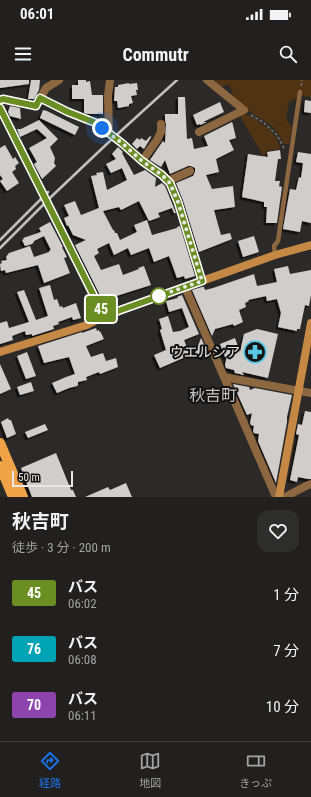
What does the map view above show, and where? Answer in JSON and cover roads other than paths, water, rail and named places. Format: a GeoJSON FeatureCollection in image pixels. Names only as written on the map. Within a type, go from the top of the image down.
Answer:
{"type":"FeatureCollection","features":[{"type":"Feature","properties":{"kind":"main road"},"geometry":{"type":"LineString","coordinates":[[0,443],[23,497]]}},
{"type":"Feature","properties":{"kind":"main road"},"geometry":{"type":"LineString","coordinates":[[0,466],[13,497]]}},
{"type":"Feature","properties":{"kind":"street"},"geometry":{"type":"LineString","coordinates":[[0,100],[3,99],[36,106],[46,88],[59,80]]}},
{"type":"Feature","properties":{"kind":"street"},"geometry":{"type":"LineString","coordinates":[[109,133],[108,96],[110,80]]}},
{"type":"Feature","properties":{"kind":"street"},"geometry":{"type":"LineString","coordinates":[[199,132],[244,110],[207,80]]}},
{"type":"Feature","properties":{"kind":"street"},"geometry":{"type":"LineString","coordinates":[[40,98],[68,112],[96,123],[168,181],[178,202],[202,281]]}},
{"type":"Feature","properties":{"kind":"street"},"geometry":{"type":"LineString","coordinates":[[0,108],[104,316]]}},
{"type":"Feature","properties":{"kind":"street"},"geometry":{"type":"LineString","coordinates":[[142,161],[157,140],[161,132],[161,124]]}},
{"type":"Feature","properties":{"kind":"street"},"geometry":{"type":"LineString","coordinates":[[168,181],[190,171]]}},
{"type":"Feature","properties":{"kind":"street"},"geometry":{"type":"LineString","coordinates":[[0,352],[87,324],[104,316],[275,255],[311,245]]}},
{"type":"Feature","properties":{"kind":"street"},"geometry":{"type":"LineString","coordinates":[[185,287],[277,497]]}},
{"type":"Feature","properties":{"kind":"street"},"geometry":{"type":"LineString","coordinates":[[277,497],[311,323]]}},
{"type":"Feature","properties":{"kind":"street"},"geometry":{"type":"LineString","coordinates":[[224,377],[311,393]]}},
{"type":"Feature","properties":{"kind":"street"},"geometry":{"type":"LineString","coordinates":[[285,497],[311,484]]}},
{"type":"Feature","properties":{"kind":"lane"},"geometry":{"type":"LineString","coordinates":[[275,255],[274,246],[278,241],[300,92]]}},
{"type":"Feature","properties":{"kind":"railway"},"geometry":{"type":"LineString","coordinates":[[0,248],[53,195],[177,80]]}},
{"type":"Feature","properties":{"kind":"railway"},"geometry":{"type":"LineString","coordinates":[[0,240],[48,192]]}},
{"type":"Feature","properties":{"kind":"place","name":"ウエルシア"},"geometry":{"type":"Point","coordinates":[255,352]}},
{"type":"Feature","properties":{"kind":"district","name":"秋吉町"},"geometry":{"type":"Point","coordinates":[213,395]}}]}
